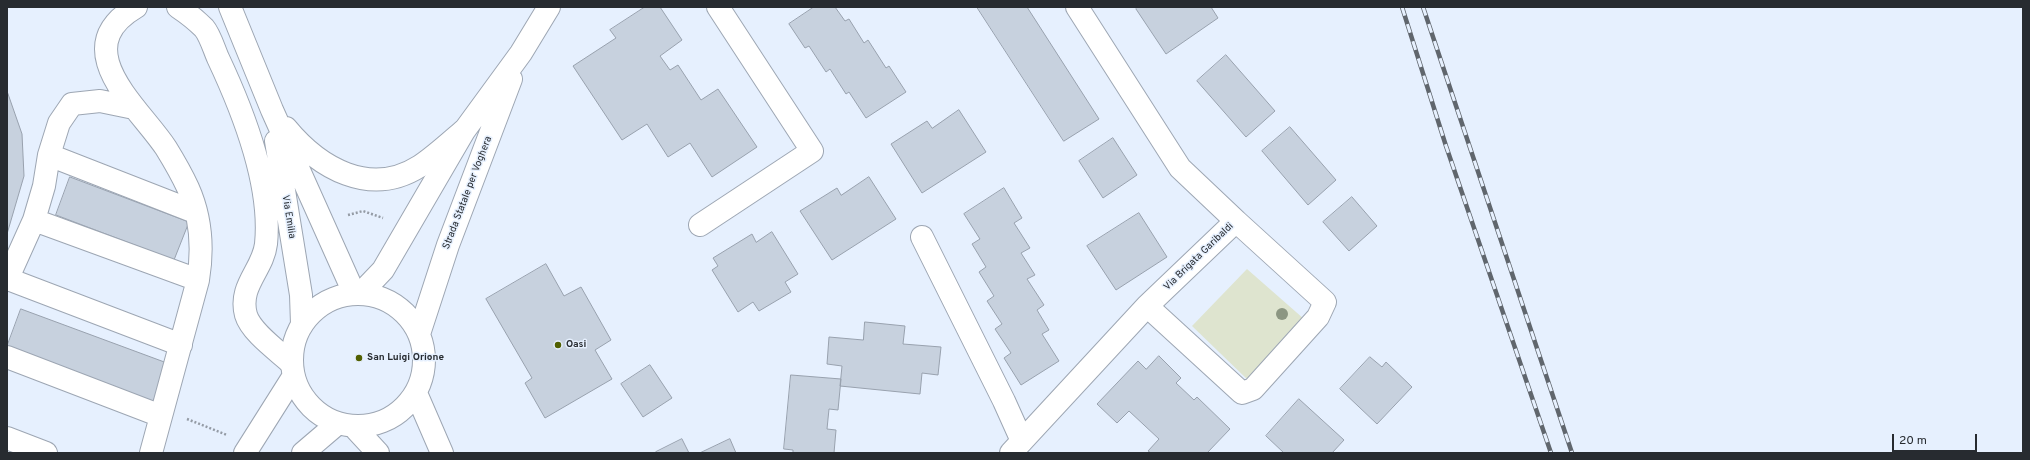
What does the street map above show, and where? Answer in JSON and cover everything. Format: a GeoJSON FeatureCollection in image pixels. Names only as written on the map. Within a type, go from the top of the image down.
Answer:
{"type":"FeatureCollection","features":[{"type":"Feature","properties":{"kind":"street"},"geometry":{"type":"LineString","coordinates":[[136,7],[124,14],[108,36],[106,59],[117,84],[166,148],[189,189],[201,236],[201,260],[198,280],[151,453]]}},
{"type":"Feature","properties":{"kind":"street"},"geometry":{"type":"LineString","coordinates":[[178,7],[205,29],[235,94],[256,156],[267,212],[266,242],[265,253],[250,278],[244,301],[246,316],[292,370],[302,397],[317,414],[346,426],[378,453]]}},
{"type":"Feature","properties":{"kind":"street","name":"Via Emilia"},"geometry":{"type":"LineString","coordinates":[[230,7],[272,110],[357,293]]}},
{"type":"Feature","properties":{"kind":"street","name":"Strada Statale per Voghera"},"geometry":{"type":"LineString","coordinates":[[357,293],[383,270],[464,131],[521,53],[549,7]]}},
{"type":"Feature","properties":{"kind":"street"},"geometry":{"type":"LineString","coordinates":[[700,225],[812,151],[718,7]]}},
{"type":"Feature","properties":{"kind":"street","name":"Via Brigata Garibaldi"},"geometry":{"type":"LineString","coordinates":[[1016,447],[1147,306],[1236,221],[1180,168],[1077,7]]}},
{"type":"Feature","properties":{"kind":"street","name":"Strada Statale per Voghera"},"geometry":{"type":"LineString","coordinates":[[419,334],[448,245],[521,53]]}},
{"type":"Feature","properties":{"kind":"street"},"geometry":{"type":"LineString","coordinates":[[134,108],[100,101],[72,104],[59,123],[49,155],[44,186],[34,220],[7,279],[181,346]]}},
{"type":"Feature","properties":{"kind":"street"},"geometry":{"type":"LineString","coordinates":[[272,110],[302,146],[328,166],[362,179],[388,180],[419,167],[464,131]]}},
{"type":"Feature","properties":{"kind":"street","name":"Via Emilia"},"geometry":{"type":"LineString","coordinates":[[272,110],[301,295],[302,324]]}},
{"type":"Feature","properties":{"kind":"street"},"geometry":{"type":"LineString","coordinates":[[49,155],[195,212]]}},
{"type":"Feature","properties":{"kind":"street"},"geometry":{"type":"LineString","coordinates":[[34,220],[198,280]]}},
{"type":"Feature","properties":{"kind":"street"},"geometry":{"type":"LineString","coordinates":[[1147,306],[1242,393],[1253,389],[1318,317],[1325,302],[1236,221]]}},
{"type":"Feature","properties":{"kind":"street"},"geometry":{"type":"LineString","coordinates":[[922,237],[1004,401],[1016,447]]}},
{"type":"Feature","properties":{"kind":"street"},"geometry":{"type":"LineString","coordinates":[[246,450],[292,370],[293,343],[302,324],[315,308],[333,298],[357,293],[379,296],[396,305],[410,318],[419,334],[424,354],[423,374],[416,393],[404,408],[390,418],[373,425],[346,426],[303,453]]}},
{"type":"Feature","properties":{"kind":"street"},"geometry":{"type":"LineString","coordinates":[[7,357],[162,413]]}},
{"type":"Feature","properties":{"kind":"street"},"geometry":{"type":"LineString","coordinates":[[416,393],[442,453]]}},
{"type":"Feature","properties":{"kind":"street"},"geometry":{"type":"LineString","coordinates":[[7,438],[46,453]]}},
{"type":"Feature","properties":{"kind":"path"},"geometry":{"type":"LineString","coordinates":[[162,413],[226,435],[246,450]]}},
{"type":"Feature","properties":{"kind":"green space"},"geometry":{"type":"Polygon","coordinates":[[[1247,269],[1304,319],[1250,382],[1192,326],[1247,269]]]}},
{"type":"Feature","properties":{"kind":"building"},"geometry":{"type":"Polygon","coordinates":[[[645,7],[660,7],[682,40],[660,56],[670,70],[678,65],[701,100],[718,89],[757,147],[712,177],[690,143],[668,157],[647,124],[622,140],[573,66],[616,38],[610,30],[645,7]]]}},
{"type":"Feature","properties":{"kind":"building"},"geometry":{"type":"Polygon","coordinates":[[[814,7],[835,7],[845,21],[849,19],[864,43],[868,40],[886,68],[889,66],[906,92],[866,118],[849,92],[846,94],[830,69],[826,72],[809,46],[805,48],[789,24],[814,7]]]}},
{"type":"Feature","properties":{"kind":"building"},"geometry":{"type":"Polygon","coordinates":[[[977,7],[1027,7],[1099,119],[1064,141],[977,7]]]}},
{"type":"Feature","properties":{"kind":"building"},"geometry":{"type":"Polygon","coordinates":[[[1138,7],[1211,7],[1218,18],[1166,54],[1136,9],[1138,7]]]}},
{"type":"Feature","properties":{"kind":"building"},"geometry":{"type":"Polygon","coordinates":[[[1226,55],[1275,111],[1246,137],[1197,81],[1226,55]]]}},
{"type":"Feature","properties":{"kind":"building"},"geometry":{"type":"Polygon","coordinates":[[[7,91],[22,134],[24,176],[7,234],[7,91]]]}},
{"type":"Feature","properties":{"kind":"building"},"geometry":{"type":"Polygon","coordinates":[[[959,110],[986,152],[922,193],[891,144],[927,121],[932,128],[959,110]]]}},
{"type":"Feature","properties":{"kind":"building"},"geometry":{"type":"Polygon","coordinates":[[[1290,127],[1336,180],[1308,205],[1262,151],[1290,127]]]}},
{"type":"Feature","properties":{"kind":"building"},"geometry":{"type":"Polygon","coordinates":[[[1113,138],[1137,175],[1103,198],[1079,161],[1113,138]]]}},
{"type":"Feature","properties":{"kind":"building"},"geometry":{"type":"Polygon","coordinates":[[[70,177],[189,222],[174,260],[56,215],[70,177]]]}},
{"type":"Feature","properties":{"kind":"building"},"geometry":{"type":"Polygon","coordinates":[[[869,177],[896,219],[832,260],[800,211],[837,188],[841,195],[869,177]]]}},
{"type":"Feature","properties":{"kind":"building"},"geometry":{"type":"Polygon","coordinates":[[[1004,188],[1022,218],[1014,223],[1030,248],[1021,253],[1035,275],[1027,279],[1044,305],[1037,310],[1049,330],[1042,334],[1059,361],[1021,385],[1004,358],[1011,353],[995,329],[1002,324],[987,301],[994,296],[979,272],[986,267],[972,244],[980,239],[964,214],[1004,188]]]}},
{"type":"Feature","properties":{"kind":"building"},"geometry":{"type":"Polygon","coordinates":[[[1352,197],[1377,226],[1349,251],[1323,222],[1352,197]]]}},
{"type":"Feature","properties":{"kind":"building"},"geometry":{"type":"Polygon","coordinates":[[[1139,213],[1167,257],[1116,290],[1087,246],[1139,213]]]}},
{"type":"Feature","properties":{"kind":"building"},"geometry":{"type":"Polygon","coordinates":[[[772,232],[798,274],[785,282],[791,292],[759,311],[753,302],[738,312],[712,270],[718,266],[713,258],[752,234],[756,242],[772,232]]]}},
{"type":"Feature","properties":{"kind":"building","name":"Oasi"},"geometry":{"type":"Polygon","coordinates":[[[546,264],[564,296],[581,287],[611,340],[595,350],[612,379],[545,418],[525,383],[532,378],[486,299],[546,264]]]}},
{"type":"Feature","properties":{"kind":"building"},"geometry":{"type":"Polygon","coordinates":[[[21,309],[167,363],[153,402],[7,347],[21,309]]]}},
{"type":"Feature","properties":{"kind":"building"},"geometry":{"type":"Polygon","coordinates":[[[865,322],[905,326],[903,344],[941,347],[938,375],[922,373],[920,394],[840,386],[842,366],[827,364],[829,337],[863,340],[865,322]]]}},
{"type":"Feature","properties":{"kind":"building"},"geometry":{"type":"Polygon","coordinates":[[[1159,356],[1181,378],[1176,383],[1194,400],[1197,397],[1230,429],[1207,453],[1151,453],[1148,451],[1159,439],[1129,411],[1117,423],[1097,404],[1138,361],[1146,369],[1159,356]]]}},
{"type":"Feature","properties":{"kind":"building"},"geometry":{"type":"Polygon","coordinates":[[[1370,357],[1382,367],[1386,362],[1412,387],[1377,424],[1340,389],[1370,357]]]}},
{"type":"Feature","properties":{"kind":"building"},"geometry":{"type":"Polygon","coordinates":[[[650,365],[672,398],[643,417],[621,384],[650,365]]]}},
{"type":"Feature","properties":{"kind":"building"},"geometry":{"type":"Polygon","coordinates":[[[791,375],[841,379],[838,410],[829,409],[827,429],[836,430],[834,453],[793,453],[793,450],[784,449],[791,375]]]}},
{"type":"Feature","properties":{"kind":"building"},"geometry":{"type":"Polygon","coordinates":[[[1299,399],[1344,440],[1332,453],[1284,453],[1266,436],[1299,399]]]}},
{"type":"Feature","properties":{"kind":"building"},"geometry":{"type":"Polygon","coordinates":[[[682,439],[689,453],[656,452],[682,439]]]}},
{"type":"Feature","properties":{"kind":"building"},"geometry":{"type":"Polygon","coordinates":[[[730,439],[736,453],[700,453],[730,439]]]}},
{"type":"Feature","properties":{"kind":"railway"},"geometry":{"type":"LineString","coordinates":[[1402,7],[1446,146],[1551,453]]}},
{"type":"Feature","properties":{"kind":"railway"},"geometry":{"type":"LineString","coordinates":[[1423,7],[1572,453]]}},
{"type":"Feature","properties":{"kind":"place","name":"Oasi"},"geometry":{"type":"Point","coordinates":[558,345]}},
{"type":"Feature","properties":{"kind":"place","name":"San Luigi Orione"},"geometry":{"type":"Point","coordinates":[359,358]}}]}
